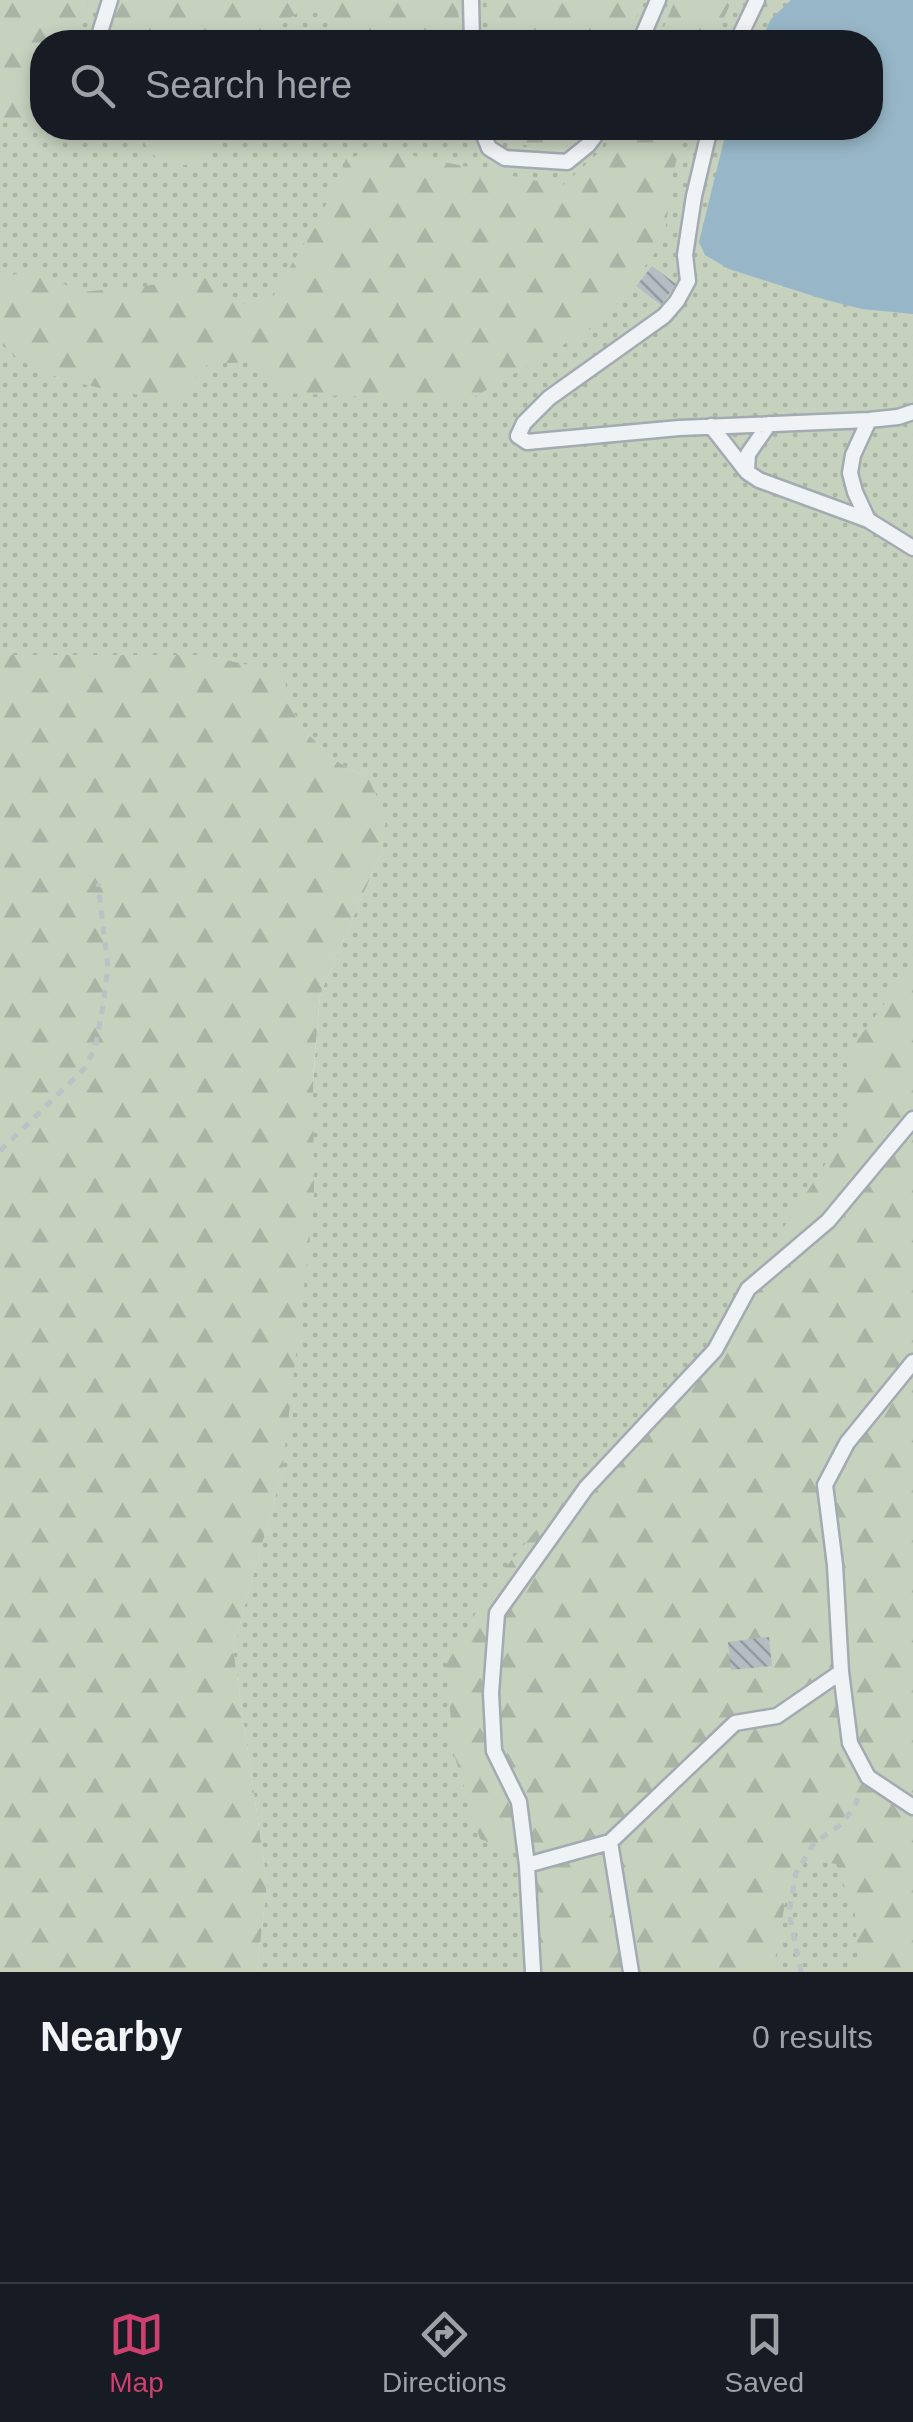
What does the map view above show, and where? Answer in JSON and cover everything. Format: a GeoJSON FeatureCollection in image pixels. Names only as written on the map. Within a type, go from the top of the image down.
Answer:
{"type":"FeatureCollection","features":[{"type":"Feature","properties":{"kind":"lane"},"geometry":{"type":"LineString","coordinates":[[100,30],[110,0]]}},
{"type":"Feature","properties":{"kind":"lane"},"geometry":{"type":"LineString","coordinates":[[470,0],[471,30]]}},
{"type":"Feature","properties":{"kind":"lane"},"geometry":{"type":"LineString","coordinates":[[645,30],[658,0]]}},
{"type":"Feature","properties":{"kind":"lane"},"geometry":{"type":"LineString","coordinates":[[742,30],[756,0]]}},
{"type":"Feature","properties":{"kind":"lane"},"geometry":{"type":"LineString","coordinates":[[486,140],[489,148],[505,158],[567,162],[592,140]]}},
{"type":"Feature","properties":{"kind":"lane"},"geometry":{"type":"LineString","coordinates":[[707,140],[685,256],[688,281],[677,302],[664,316],[549,398],[524,423],[518,436],[527,442],[710,426],[869,420],[913,412]]}},
{"type":"Feature","properties":{"kind":"lane"},"geometry":{"type":"LineString","coordinates":[[868,520],[850,472],[869,420]]}},
{"type":"Feature","properties":{"kind":"lane"},"geometry":{"type":"LineString","coordinates":[[747,472],[748,454],[770,424]]}},
{"type":"Feature","properties":{"kind":"lane"},"geometry":{"type":"LineString","coordinates":[[710,426],[747,472],[759,480],[868,520],[913,548]]}},
{"type":"Feature","properties":{"kind":"lane"},"geometry":{"type":"LineString","coordinates":[[533,1972],[520,1802],[494,1751],[491,1693],[497,1614],[586,1488],[715,1350],[748,1289],[828,1221],[913,1119]]}},
{"type":"Feature","properties":{"kind":"lane"},"geometry":{"type":"LineString","coordinates":[[913,1362],[847,1442],[824,1485],[850,1743],[868,1777],[913,1807]]}},
{"type":"Feature","properties":{"kind":"lane"},"geometry":{"type":"LineString","coordinates":[[527,1864],[610,1842],[735,1722],[777,1716],[842,1672]]}},
{"type":"Feature","properties":{"kind":"lane"},"geometry":{"type":"LineString","coordinates":[[610,1842],[630,1972]]}},
{"type":"Feature","properties":{"kind":"path"},"geometry":{"type":"LineString","coordinates":[[0,1152],[84,1069],[94,1048],[108,968],[98,883]]}},
{"type":"Feature","properties":{"kind":"path"},"geometry":{"type":"LineString","coordinates":[[801,1972],[789,1913],[796,1873],[814,1843],[839,1826],[854,1808],[868,1777]]}},
{"type":"Feature","properties":{"kind":"green space"},"geometry":{"type":"Polygon","coordinates":[[[0,0],[913,0],[913,1972],[257,1972],[267,1883],[233,1648],[282,1473],[320,995],[383,848],[369,780],[333,759],[308,734],[287,703],[32,655],[0,655],[0,0]]]}},
{"type":"Feature","properties":{"kind":"green space"},"geometry":{"type":"Polygon","coordinates":[[[0,0],[89,0],[80,30],[30,30],[30,114],[15,121],[0,121],[0,0]]]}},
{"type":"Feature","properties":{"kind":"green space"},"geometry":{"type":"Polygon","coordinates":[[[118,0],[457,0],[460,30],[337,30],[328,14],[305,8],[271,30],[109,30],[118,0]]]}},
{"type":"Feature","properties":{"kind":"green space"},"geometry":{"type":"Polygon","coordinates":[[[486,0],[645,0],[629,30],[490,30],[486,0]]]}},
{"type":"Feature","properties":{"kind":"green space"},"geometry":{"type":"Polygon","coordinates":[[[675,0],[732,0],[718,30],[663,30],[675,0]]]}},
{"type":"Feature","properties":{"kind":"green space"},"geometry":{"type":"Polygon","coordinates":[[[144,140],[225,140],[201,161],[186,165],[162,160],[144,140]]]}},
{"type":"Feature","properties":{"kind":"green space"},"geometry":{"type":"Polygon","coordinates":[[[502,140],[570,140],[563,152],[502,140]]]}},
{"type":"Feature","properties":{"kind":"green space"},"geometry":{"type":"Polygon","coordinates":[[[609,140],[683,140],[673,173],[664,241],[604,321],[466,402],[285,393],[251,362],[208,364],[175,400],[104,389],[49,374],[26,364],[9,350],[0,334],[2,285],[8,278],[32,268],[80,292],[208,275],[241,304],[272,298],[323,211],[346,159],[380,149],[562,186],[609,140]]]}},
{"type":"Feature","properties":{"kind":"green space"},"geometry":{"type":"Polygon","coordinates":[[[0,655],[200,655],[285,672],[287,703],[308,734],[333,759],[369,780],[386,815],[383,848],[320,995],[313,1077],[314,1203],[282,1473],[233,1648],[267,1883],[257,1972],[0,1972],[0,655]]]}},
{"type":"Feature","properties":{"kind":"green space"},"geometry":{"type":"Polygon","coordinates":[[[913,965],[913,1972],[859,1972],[855,1914],[836,1864],[793,1857],[773,1972],[520,1972],[533,1860],[480,1839],[454,1754],[446,1665],[493,1583],[550,1513],[670,1400],[849,1128],[853,1090],[845,1057],[913,965]]]}},
{"type":"Feature","properties":{"kind":"water"},"geometry":{"type":"Polygon","coordinates":[[[791,0],[913,0],[913,314],[862,309],[826,300],[729,269],[705,255],[699,242],[724,140],[883,140],[883,30],[766,30],[771,19],[791,0]]]}},
{"type":"Feature","properties":{"kind":"building"},"geometry":{"type":"Polygon","coordinates":[[[652,266],[676,284],[661,305],[636,286],[652,266]]]}},
{"type":"Feature","properties":{"kind":"building"},"geometry":{"type":"Polygon","coordinates":[[[769,1637],[772,1666],[731,1670],[728,1642],[769,1637]]]}}]}
